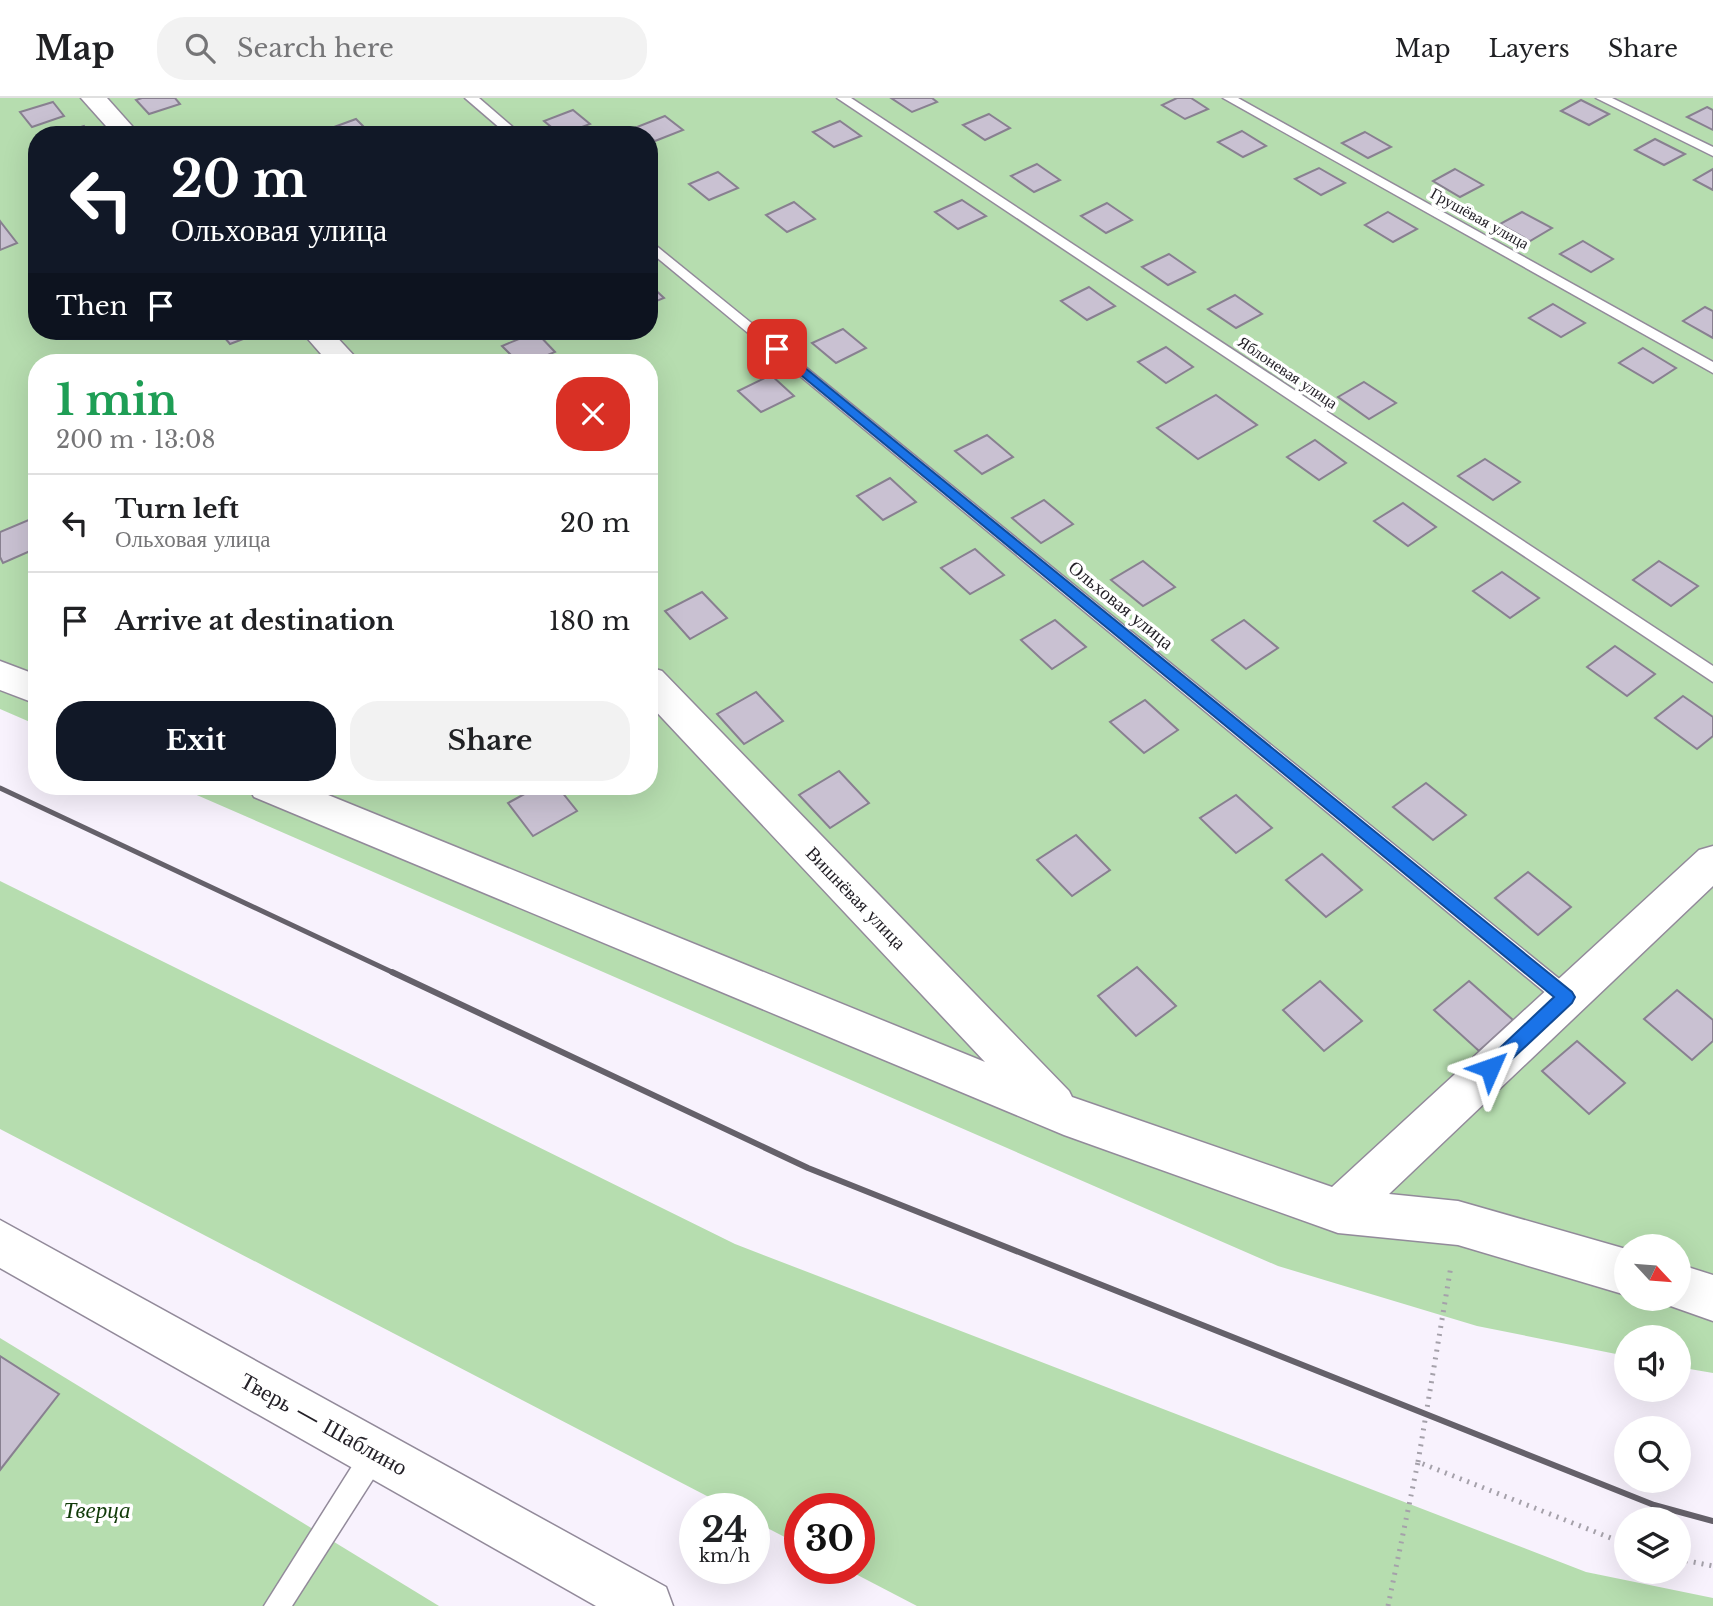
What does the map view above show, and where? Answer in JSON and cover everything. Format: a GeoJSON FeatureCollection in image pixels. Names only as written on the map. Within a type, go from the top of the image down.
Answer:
{"type":"FeatureCollection","features":[{"type":"Feature","properties":{"kind":"street"},"geometry":{"type":"LineString","coordinates":[[93,98],[119,126]]}},
{"type":"Feature","properties":{"kind":"street"},"geometry":{"type":"LineString","coordinates":[[324,340],[337,354]]}},
{"type":"Feature","properties":{"kind":"street"},"geometry":{"type":"LineString","coordinates":[[0,675],[28,686]]}},
{"type":"Feature","properties":{"kind":"street","name":"Вишнёвая улица"},"geometry":{"type":"LineString","coordinates":[[658,690],[1063,1115]]}},
{"type":"Feature","properties":{"kind":"street"},"geometry":{"type":"LineString","coordinates":[[289,795],[1063,1115],[1338,1211],[1458,1223],[1614,1268]]}},
{"type":"Feature","properties":{"kind":"street"},"geometry":{"type":"LineString","coordinates":[[1338,1211],[1713,862]]}},
{"type":"Feature","properties":{"kind":"street","name":"Тверь — Шаблино"},"geometry":{"type":"LineString","coordinates":[[0,1242],[647,1606]]}},
{"type":"Feature","properties":{"kind":"street"},"geometry":{"type":"LineString","coordinates":[[1691,1291],[1713,1297]]}},
{"type":"Feature","properties":{"kind":"lane"},"geometry":{"type":"LineString","coordinates":[[471,98],[505,126]]}},
{"type":"Feature","properties":{"kind":"lane","name":"Яблоневая улица"},"geometry":{"type":"LineString","coordinates":[[844,98],[1713,675]]}},
{"type":"Feature","properties":{"kind":"lane","name":"Грушёвая улица"},"geometry":{"type":"LineString","coordinates":[[1229,98],[1713,368]]}},
{"type":"Feature","properties":{"kind":"lane"},"geometry":{"type":"LineString","coordinates":[[1602,98],[1713,152]]}},
{"type":"Feature","properties":{"kind":"lane","name":"Ольховая улица"},"geometry":{"type":"LineString","coordinates":[[658,251],[1566,997]]}},
{"type":"Feature","properties":{"kind":"lane"},"geometry":{"type":"LineString","coordinates":[[277,1606],[375,1453]]}},
{"type":"Feature","properties":{"kind":"path"},"geometry":{"type":"LineString","coordinates":[[1388,1606],[1418,1462],[1458,1223]]}},
{"type":"Feature","properties":{"kind":"path"},"geometry":{"type":"LineString","coordinates":[[1418,1462],[1614,1540]]}},
{"type":"Feature","properties":{"kind":"path"},"geometry":{"type":"LineString","coordinates":[[1691,1562],[1713,1566]]}},
{"type":"Feature","properties":{"kind":"green space"},"geometry":{"type":"Polygon","coordinates":[[[0,98],[1713,98],[1713,1373],[1691,1369],[1691,1325],[1614,1325],[1614,1354],[1477,1326],[1278,1266],[197,795],[658,795],[658,354],[28,354],[28,721],[0,709],[0,98]]]}},
{"type":"Feature","properties":{"kind":"green space"},"geometry":{"type":"Polygon","coordinates":[[[0,881],[735,1244],[1586,1572],[1614,1578],[1614,1584],[1645,1584],[1713,1598],[1713,1606],[917,1606],[875,1584],[875,1493],[784,1493],[784,1537],[770,1529],[770,1493],[701,1493],[0,1129],[0,881]]]}},
{"type":"Feature","properties":{"kind":"green space","name":"Тверца"},"geometry":{"type":"Polygon","coordinates":[[[0,1338],[439,1606],[0,1606],[0,1338]]]}},
{"type":"Feature","properties":{"kind":"building"},"geometry":{"type":"Polygon","coordinates":[[[175,98],[180,104],[149,114],[136,100],[175,98]]]}},
{"type":"Feature","properties":{"kind":"building"},"geometry":{"type":"Polygon","coordinates":[[[891,98],[932,98],[937,102],[912,112],[891,98]]]}},
{"type":"Feature","properties":{"kind":"building"},"geometry":{"type":"Polygon","coordinates":[[[1177,98],[1191,98],[1208,109],[1185,119],[1162,105],[1177,98]]]}},
{"type":"Feature","properties":{"kind":"building"},"geometry":{"type":"Polygon","coordinates":[[[1581,100],[1609,114],[1589,125],[1561,111],[1581,100]]]}},
{"type":"Feature","properties":{"kind":"building"},"geometry":{"type":"Polygon","coordinates":[[[53,102],[64,116],[31,126],[20,112],[53,102]]]}},
{"type":"Feature","properties":{"kind":"building"},"geometry":{"type":"Polygon","coordinates":[[[1707,107],[1713,110],[1713,130],[1687,117],[1707,107]]]}},
{"type":"Feature","properties":{"kind":"building"},"geometry":{"type":"Polygon","coordinates":[[[573,110],[590,124],[550,126],[544,121],[573,110]]]}},
{"type":"Feature","properties":{"kind":"building"},"geometry":{"type":"Polygon","coordinates":[[[989,114],[1010,128],[985,140],[963,125],[989,114]]]}},
{"type":"Feature","properties":{"kind":"building"},"geometry":{"type":"Polygon","coordinates":[[[665,116],[683,130],[658,140],[658,126],[640,126],[665,116]]]}},
{"type":"Feature","properties":{"kind":"building"},"geometry":{"type":"Polygon","coordinates":[[[356,119],[363,126],[337,126],[356,119]]]}},
{"type":"Feature","properties":{"kind":"building"},"geometry":{"type":"Polygon","coordinates":[[[840,121],[861,136],[834,147],[813,132],[840,121]]]}},
{"type":"Feature","properties":{"kind":"building"},"geometry":{"type":"Polygon","coordinates":[[[1242,131],[1266,146],[1243,157],[1218,142],[1242,131]]]}},
{"type":"Feature","properties":{"kind":"building"},"geometry":{"type":"Polygon","coordinates":[[[1365,132],[1391,147],[1368,158],[1342,143],[1365,132]]]}},
{"type":"Feature","properties":{"kind":"building"},"geometry":{"type":"Polygon","coordinates":[[[1655,139],[1685,154],[1664,165],[1635,150],[1655,139]]]}},
{"type":"Feature","properties":{"kind":"building"},"geometry":{"type":"Polygon","coordinates":[[[1037,164],[1060,180],[1034,192],[1011,176],[1037,164]]]}},
{"type":"Feature","properties":{"kind":"building"},"geometry":{"type":"Polygon","coordinates":[[[1319,168],[1345,183],[1321,195],[1295,179],[1319,168]]]}},
{"type":"Feature","properties":{"kind":"building"},"geometry":{"type":"Polygon","coordinates":[[[1455,169],[1483,185],[1460,197],[1433,181],[1455,169]]]}},
{"type":"Feature","properties":{"kind":"building"},"geometry":{"type":"Polygon","coordinates":[[[1713,169],[1713,190],[1694,180],[1713,169]]]}},
{"type":"Feature","properties":{"kind":"building"},"geometry":{"type":"Polygon","coordinates":[[[718,172],[738,188],[709,200],[689,184],[718,172]]]}},
{"type":"Feature","properties":{"kind":"building"},"geometry":{"type":"Polygon","coordinates":[[[962,200],[986,216],[958,229],[935,212],[962,200]]]}},
{"type":"Feature","properties":{"kind":"building"},"geometry":{"type":"Polygon","coordinates":[[[794,202],[815,219],[787,232],[766,215],[794,202]]]}},
{"type":"Feature","properties":{"kind":"building"},"geometry":{"type":"Polygon","coordinates":[[[1107,203],[1132,220],[1106,233],[1081,216],[1107,203]]]}},
{"type":"Feature","properties":{"kind":"building"},"geometry":{"type":"Polygon","coordinates":[[[1388,212],[1417,229],[1393,242],[1365,225],[1388,212]]]}},
{"type":"Feature","properties":{"kind":"building"},"geometry":{"type":"Polygon","coordinates":[[[1522,212],[1552,228],[1530,241],[1500,224],[1522,212]]]}},
{"type":"Feature","properties":{"kind":"building"},"geometry":{"type":"Polygon","coordinates":[[[0,221],[17,243],[0,250],[0,221]]]}},
{"type":"Feature","properties":{"kind":"building"},"geometry":{"type":"Polygon","coordinates":[[[1583,241],[1613,259],[1591,272],[1560,254],[1583,241]]]}},
{"type":"Feature","properties":{"kind":"building"},"geometry":{"type":"Polygon","coordinates":[[[1169,254],[1195,272],[1168,285],[1142,267],[1169,254]]]}},
{"type":"Feature","properties":{"kind":"building"},"geometry":{"type":"Polygon","coordinates":[[[1089,287],[1115,306],[1087,320],[1061,301],[1089,287]]]}},
{"type":"Feature","properties":{"kind":"building"},"geometry":{"type":"Polygon","coordinates":[[[1235,295],[1262,314],[1236,328],[1208,309],[1235,295]]]}},
{"type":"Feature","properties":{"kind":"building"},"geometry":{"type":"Polygon","coordinates":[[[1553,304],[1585,323],[1561,337],[1529,318],[1553,304]]]}},
{"type":"Feature","properties":{"kind":"building"},"geometry":{"type":"Polygon","coordinates":[[[1705,307],[1713,311],[1713,338],[1683,321],[1705,307]]]}},
{"type":"Feature","properties":{"kind":"building"},"geometry":{"type":"Polygon","coordinates":[[[843,329],[866,348],[836,363],[812,343],[843,329]]]}},
{"type":"Feature","properties":{"kind":"building"},"geometry":{"type":"Polygon","coordinates":[[[517,340],[544,340],[555,352],[510,354],[502,346],[517,340]]]}},
{"type":"Feature","properties":{"kind":"building"},"geometry":{"type":"Polygon","coordinates":[[[1166,347],[1193,367],[1166,383],[1138,362],[1166,347]]]}},
{"type":"Feature","properties":{"kind":"building"},"geometry":{"type":"Polygon","coordinates":[[[1643,348],[1676,368],[1653,383],[1619,363],[1643,348]]]}},
{"type":"Feature","properties":{"kind":"building"},"geometry":{"type":"Polygon","coordinates":[[[771,375],[794,396],[761,412],[738,391],[771,375]]]}},
{"type":"Feature","properties":{"kind":"building"},"geometry":{"type":"Polygon","coordinates":[[[1364,382],[1396,403],[1369,419],[1338,397],[1364,382]]]}},
{"type":"Feature","properties":{"kind":"building"},"geometry":{"type":"Polygon","coordinates":[[[1216,395],[1257,425],[1198,459],[1157,428],[1216,395]]]}},
{"type":"Feature","properties":{"kind":"building"},"geometry":{"type":"Polygon","coordinates":[[[987,435],[1013,457],[982,474],[955,451],[987,435]]]}},
{"type":"Feature","properties":{"kind":"building"},"geometry":{"type":"Polygon","coordinates":[[[1315,440],[1346,463],[1319,480],[1287,457],[1315,440]]]}},
{"type":"Feature","properties":{"kind":"building"},"geometry":{"type":"Polygon","coordinates":[[[1485,459],[1520,482],[1493,500],[1458,476],[1485,459]]]}},
{"type":"Feature","properties":{"kind":"building"},"geometry":{"type":"Polygon","coordinates":[[[890,478],[916,502],[883,520],[857,496],[890,478]]]}},
{"type":"Feature","properties":{"kind":"building"},"geometry":{"type":"Polygon","coordinates":[[[1044,500],[1073,524],[1041,543],[1012,518],[1044,500]]]}},
{"type":"Feature","properties":{"kind":"building"},"geometry":{"type":"Polygon","coordinates":[[[1403,503],[1436,527],[1408,546],[1374,521],[1403,503]]]}},
{"type":"Feature","properties":{"kind":"building"},"geometry":{"type":"Polygon","coordinates":[[[28,520],[28,552],[3,563],[0,557],[0,532],[28,520]]]}},
{"type":"Feature","properties":{"kind":"building"},"geometry":{"type":"Polygon","coordinates":[[[975,549],[1004,575],[970,594],[941,568],[975,549]]]}},
{"type":"Feature","properties":{"kind":"building"},"geometry":{"type":"Polygon","coordinates":[[[1143,561],[1175,587],[1143,606],[1111,580],[1143,561]]]}},
{"type":"Feature","properties":{"kind":"building"},"geometry":{"type":"Polygon","coordinates":[[[1659,561],[1698,586],[1671,606],[1633,580],[1659,561]]]}},
{"type":"Feature","properties":{"kind":"building"},"geometry":{"type":"Polygon","coordinates":[[[1502,572],[1539,598],[1510,618],[1473,591],[1502,572]]]}},
{"type":"Feature","properties":{"kind":"building"},"geometry":{"type":"Polygon","coordinates":[[[702,592],[727,618],[690,639],[665,611],[702,592]]]}},
{"type":"Feature","properties":{"kind":"building"},"geometry":{"type":"Polygon","coordinates":[[[1055,620],[1086,647],[1052,669],[1021,640],[1055,620]]]}},
{"type":"Feature","properties":{"kind":"building"},"geometry":{"type":"Polygon","coordinates":[[[1244,620],[1278,648],[1246,669],[1212,640],[1244,620]]]}},
{"type":"Feature","properties":{"kind":"building"},"geometry":{"type":"Polygon","coordinates":[[[1615,646],[1655,674],[1627,696],[1587,667],[1615,646]]]}},
{"type":"Feature","properties":{"kind":"building"},"geometry":{"type":"Polygon","coordinates":[[[756,692],[783,721],[744,744],[717,714],[756,692]]]}},
{"type":"Feature","properties":{"kind":"building"},"geometry":{"type":"Polygon","coordinates":[[[1683,696],[1713,717],[1713,736],[1697,749],[1655,718],[1683,696]]]}},
{"type":"Feature","properties":{"kind":"building"},"geometry":{"type":"Polygon","coordinates":[[[1145,700],[1178,730],[1144,753],[1110,722],[1145,700]]]}},
{"type":"Feature","properties":{"kind":"building"},"geometry":{"type":"Polygon","coordinates":[[[839,771],[869,803],[830,828],[799,795],[839,771]]]}},
{"type":"Feature","properties":{"kind":"building"},"geometry":{"type":"Polygon","coordinates":[[[1426,783],[1466,815],[1433,840],[1393,807],[1426,783]]]}},
{"type":"Feature","properties":{"kind":"building"},"geometry":{"type":"Polygon","coordinates":[[[523,795],[564,795],[577,811],[533,836],[508,803],[523,795]]]}},
{"type":"Feature","properties":{"kind":"building"},"geometry":{"type":"Polygon","coordinates":[[[1236,795],[1272,828],[1236,853],[1200,818],[1236,795]]]}},
{"type":"Feature","properties":{"kind":"building"},"geometry":{"type":"Polygon","coordinates":[[[1076,835],[1110,870],[1072,896],[1037,860],[1076,835]]]}},
{"type":"Feature","properties":{"kind":"building"},"geometry":{"type":"Polygon","coordinates":[[[1322,854],[1362,890],[1326,917],[1286,880],[1322,854]]]}},
{"type":"Feature","properties":{"kind":"building"},"geometry":{"type":"Polygon","coordinates":[[[1528,872],[1571,907],[1538,935],[1495,898],[1528,872]]]}},
{"type":"Feature","properties":{"kind":"building"},"geometry":{"type":"Polygon","coordinates":[[[1137,967],[1176,1006],[1136,1036],[1098,996],[1137,967]]]}},
{"type":"Feature","properties":{"kind":"building"},"geometry":{"type":"Polygon","coordinates":[[[1320,981],[1362,1021],[1324,1051],[1283,1010],[1320,981]]]}},
{"type":"Feature","properties":{"kind":"building"},"geometry":{"type":"Polygon","coordinates":[[[1469,981],[1513,1020],[1479,1051],[1434,1010],[1469,981]]]}},
{"type":"Feature","properties":{"kind":"building"},"geometry":{"type":"Polygon","coordinates":[[[1677,990],[1713,1020],[1713,1041],[1692,1060],[1644,1019],[1677,990]]]}},
{"type":"Feature","properties":{"kind":"building"},"geometry":{"type":"Polygon","coordinates":[[[1577,1041],[1625,1083],[1589,1114],[1542,1071],[1577,1041]]]}},
{"type":"Feature","properties":{"kind":"building"},"geometry":{"type":"Polygon","coordinates":[[[0,1356],[59,1394],[0,1470],[0,1356]]]}},
{"type":"Feature","properties":{"kind":"railway"},"geometry":{"type":"LineString","coordinates":[[0,788],[396,974]]}},
{"type":"Feature","properties":{"kind":"railway"},"geometry":{"type":"LineString","coordinates":[[392,972],[808,1168],[1654,1505],[1713,1521]]}},
{"type":"Feature","properties":{"kind":"route"},"geometry":{"type":"LineString","coordinates":[[777,349],[1566,997],[1490,1068]]}}]}
